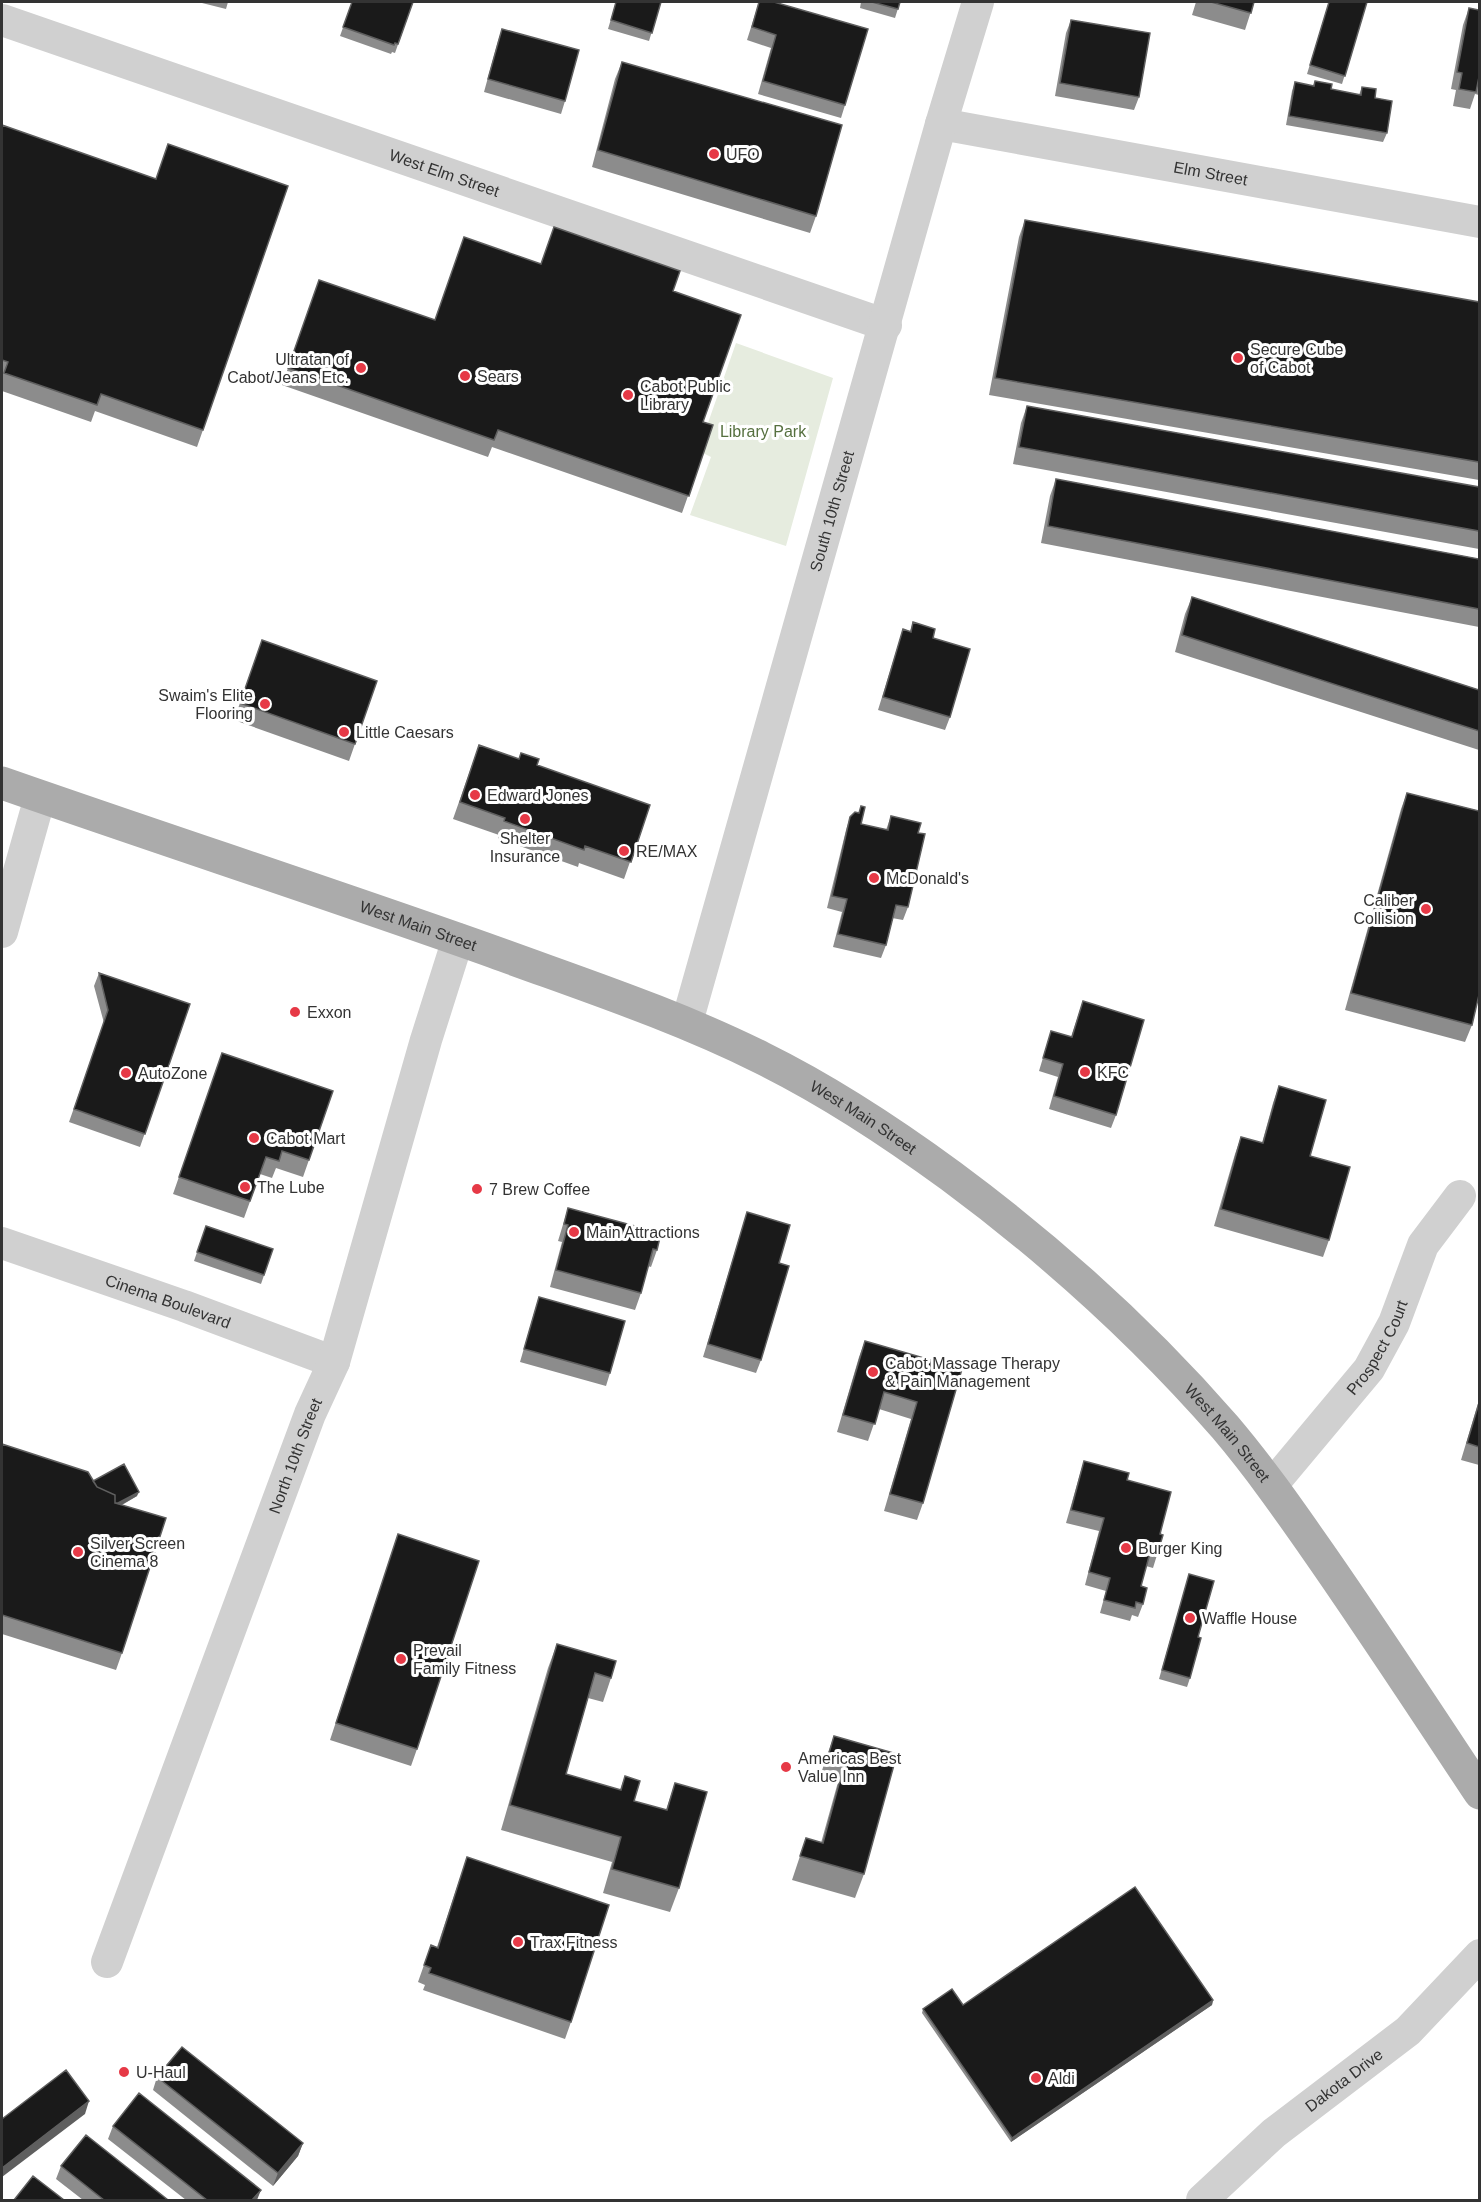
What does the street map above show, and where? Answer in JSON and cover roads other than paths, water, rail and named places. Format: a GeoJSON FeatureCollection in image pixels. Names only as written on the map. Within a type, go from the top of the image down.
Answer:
{"type":"FeatureCollection","features":[{"type":"Feature","properties":{"kind":"main road","name":"West Main Street"},"geometry":{"type":"LineString","coordinates":[[2,783],[458,939],[687,1022],[764,1059],[838,1099],[906,1143],[1053,1256],[1122,1318],[1226,1428],[1272,1485],[1360,1611],[1479,1793]]}},
{"type":"Feature","properties":{"kind":"street","name":"South 10th Street"},"geometry":{"type":"LineString","coordinates":[[687,1022],[941,124],[978,2]]}},
{"type":"Feature","properties":{"kind":"street","name":"West Elm Street"},"geometry":{"type":"LineString","coordinates":[[2,20],[886,325]]}},
{"type":"Feature","properties":{"kind":"street","name":"Elm Street"},"geometry":{"type":"LineString","coordinates":[[941,124],[1479,222]]}},
{"type":"Feature","properties":{"kind":"street"},"geometry":{"type":"LineString","coordinates":[[2,932],[40,796]]}},
{"type":"Feature","properties":{"kind":"street","name":"North 10th Street"},"geometry":{"type":"LineString","coordinates":[[107,1962],[302,1435],[334,1362],[426,1040],[458,939]]}},
{"type":"Feature","properties":{"kind":"street","name":"Prospect Court"},"geometry":{"type":"LineString","coordinates":[[1272,1485],[1369,1369],[1394,1323],[1423,1245],[1460,1196]]}},
{"type":"Feature","properties":{"kind":"street","name":"Cinema Boulevard"},"geometry":{"type":"LineString","coordinates":[[2,1243],[184,1306],[334,1362]]}},
{"type":"Feature","properties":{"kind":"street","name":"Dakota Drive"},"geometry":{"type":"LineString","coordinates":[[1202,2200],[1274,2133],[1408,2031],[1479,1955]]}},
{"type":"Feature","properties":{"kind":"place","name":"UFO"},"geometry":{"type":"Point","coordinates":[714,154]}},
{"type":"Feature","properties":{"kind":"place","name":"Secure Cube of Cabot"},"geometry":{"type":"Point","coordinates":[1238,358]}},
{"type":"Feature","properties":{"kind":"place","name":"Ultratan of Cabot/Jeans Etc."},"geometry":{"type":"Point","coordinates":[361,368]}},
{"type":"Feature","properties":{"kind":"place","name":"Sears"},"geometry":{"type":"Point","coordinates":[465,376]}},
{"type":"Feature","properties":{"kind":"place","name":"Cabot Public Library"},"geometry":{"type":"Point","coordinates":[628,395]}},
{"type":"Feature","properties":{"kind":"place","name":"Swaim's Elite Flooring"},"geometry":{"type":"Point","coordinates":[265,704]}},
{"type":"Feature","properties":{"kind":"place","name":"Little Caesars"},"geometry":{"type":"Point","coordinates":[344,732]}},
{"type":"Feature","properties":{"kind":"place","name":"Edward Jones"},"geometry":{"type":"Point","coordinates":[475,795]}},
{"type":"Feature","properties":{"kind":"place","name":"Shelter Insurance"},"geometry":{"type":"Point","coordinates":[525,819]}},
{"type":"Feature","properties":{"kind":"place","name":"RE/MAX"},"geometry":{"type":"Point","coordinates":[624,851]}},
{"type":"Feature","properties":{"kind":"place","name":"McDonald's"},"geometry":{"type":"Point","coordinates":[874,878]}},
{"type":"Feature","properties":{"kind":"place","name":"Caliber Collision"},"geometry":{"type":"Point","coordinates":[1426,909]}},
{"type":"Feature","properties":{"kind":"place","name":"Exxon"},"geometry":{"type":"Point","coordinates":[295,1012]}},
{"type":"Feature","properties":{"kind":"place","name":"KFC"},"geometry":{"type":"Point","coordinates":[1085,1072]}},
{"type":"Feature","properties":{"kind":"place","name":"AutoZone"},"geometry":{"type":"Point","coordinates":[126,1073]}},
{"type":"Feature","properties":{"kind":"place","name":"Cabot Mart"},"geometry":{"type":"Point","coordinates":[254,1138]}},
{"type":"Feature","properties":{"kind":"place","name":"The Lube"},"geometry":{"type":"Point","coordinates":[245,1187]}},
{"type":"Feature","properties":{"kind":"place","name":"7 Brew Coffee"},"geometry":{"type":"Point","coordinates":[477,1189]}},
{"type":"Feature","properties":{"kind":"place","name":"Main Attractions"},"geometry":{"type":"Point","coordinates":[574,1232]}},
{"type":"Feature","properties":{"kind":"place","name":"Cabot Massage Therapy & Pain Management"},"geometry":{"type":"Point","coordinates":[873,1372]}},
{"type":"Feature","properties":{"kind":"place","name":"Burger King"},"geometry":{"type":"Point","coordinates":[1126,1548]}},
{"type":"Feature","properties":{"kind":"place","name":"Silver Screen Cinema 8"},"geometry":{"type":"Point","coordinates":[78,1552]}},
{"type":"Feature","properties":{"kind":"place","name":"Waffle House"},"geometry":{"type":"Point","coordinates":[1190,1618]}},
{"type":"Feature","properties":{"kind":"place","name":"Prevail Family Fitness"},"geometry":{"type":"Point","coordinates":[401,1659]}},
{"type":"Feature","properties":{"kind":"place","name":"Americas Best Value Inn"},"geometry":{"type":"Point","coordinates":[786,1767]}},
{"type":"Feature","properties":{"kind":"place","name":"Trax Fitness"},"geometry":{"type":"Point","coordinates":[518,1942]}},
{"type":"Feature","properties":{"kind":"place","name":"U-Haul"},"geometry":{"type":"Point","coordinates":[124,2072]}},
{"type":"Feature","properties":{"kind":"place","name":"Aldi"},"geometry":{"type":"Point","coordinates":[1036,2078]}},
{"type":"Feature","properties":{"kind":"park label","name":"Library Park"},"geometry":{"type":"Point","coordinates":[763,431]}}]}
